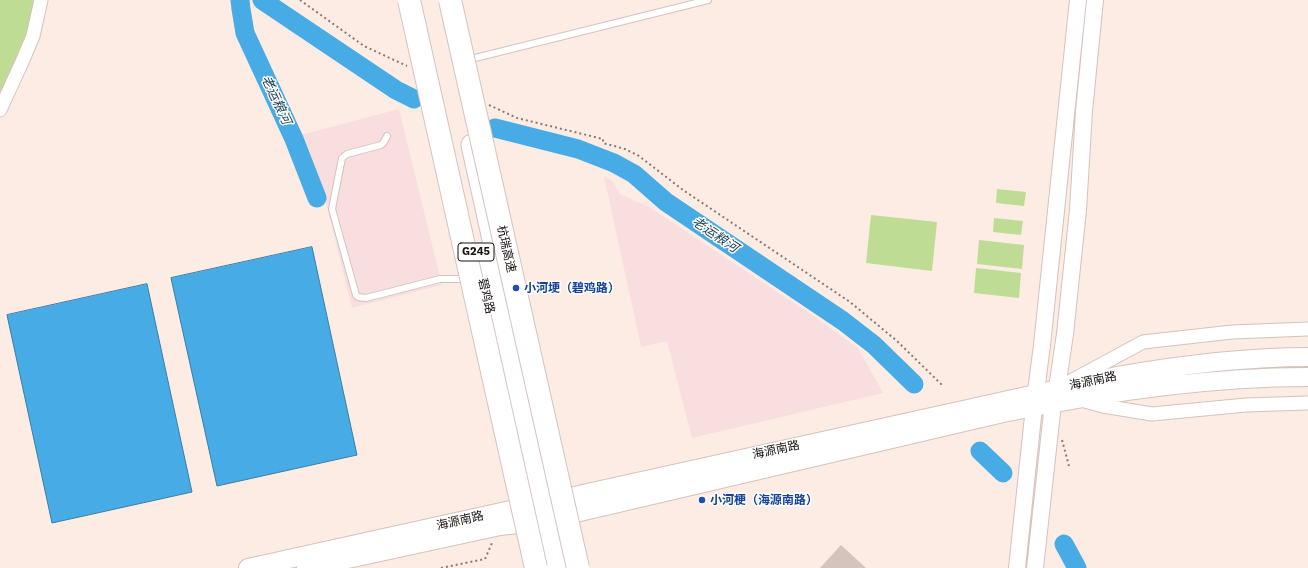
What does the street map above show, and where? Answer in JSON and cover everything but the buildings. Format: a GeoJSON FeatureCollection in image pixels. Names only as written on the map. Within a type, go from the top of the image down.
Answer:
{"type":"FeatureCollection","features":[{"type":"Feature","properties":{"kind":"highway"},"geometry":{"type":"LineString","coordinates":[[406,0],[428,81]]}},
{"type":"Feature","properties":{"kind":"highway"},"geometry":{"type":"LineString","coordinates":[[409,0],[536,568]]}},
{"type":"Feature","properties":{"kind":"highway","name":"碧鸡路"},"geometry":{"type":"LineString","coordinates":[[419,0],[482,274],[544,511],[566,568]]}},
{"type":"Feature","properties":{"kind":"highway","name":"碧鸡路"},"geometry":{"type":"LineString","coordinates":[[439,0],[544,511],[548,568]]}},
{"type":"Feature","properties":{"kind":"highway","name":"杭瑞高速"},"geometry":{"type":"LineString","coordinates":[[450,0],[578,568]]}},
{"type":"Feature","properties":{"kind":"main road","name":"海源南路"},"geometry":{"type":"LineString","coordinates":[[248,568],[544,511],[1055,396],[1117,376],[1201,363],[1258,359],[1308,358]]}},
{"type":"Feature","properties":{"kind":"main road","name":"海源南路"},"geometry":{"type":"LineString","coordinates":[[1055,396],[1076,398],[1118,391],[1201,382],[1253,378],[1308,377]]}},
{"type":"Feature","properties":{"kind":"main road","name":"海源南路"},"geometry":{"type":"LineString","coordinates":[[306,568],[500,526],[544,511]]}},
{"type":"Feature","properties":{"kind":"street"},"geometry":{"type":"LineString","coordinates":[[0,110],[33,36],[41,0]]}},
{"type":"Feature","properties":{"kind":"street"},"geometry":{"type":"LineString","coordinates":[[1017,568],[1044,329],[1078,0]]}},
{"type":"Feature","properties":{"kind":"street"},"geometry":{"type":"LineString","coordinates":[[1035,568],[1055,396],[1065,334],[1078,210],[1084,110],[1094,0]]}},
{"type":"Feature","properties":{"kind":"street"},"geometry":{"type":"LineString","coordinates":[[1055,396],[1143,342],[1232,332],[1308,329]]}},
{"type":"Feature","properties":{"kind":"street"},"geometry":{"type":"LineString","coordinates":[[1076,398],[1103,406],[1152,414],[1246,405],[1308,403]]}},
{"type":"Feature","properties":{"kind":"lane"},"geometry":{"type":"LineString","coordinates":[[453,64],[708,0]]}},
{"type":"Feature","properties":{"kind":"lane"},"geometry":{"type":"LineString","coordinates":[[387,136],[381,145],[347,154],[342,158],[332,209],[356,295],[358,297],[366,298],[440,279],[461,279],[482,274]]}},
{"type":"Feature","properties":{"kind":"path"},"geometry":{"type":"LineString","coordinates":[[300,0],[364,46],[410,67]]}},
{"type":"Feature","properties":{"kind":"path"},"geometry":{"type":"LineString","coordinates":[[488,104],[517,118],[604,139],[603,143],[626,149],[639,156],[683,190],[850,302],[897,341],[944,386]]}},
{"type":"Feature","properties":{"kind":"path"},"geometry":{"type":"LineString","coordinates":[[441,568],[485,559],[500,526]]}},
{"type":"Feature","properties":{"kind":"shaded area"},"geometry":{"type":"Polygon","coordinates":[[[399,109],[442,285],[352,308],[325,199],[301,135],[399,109]]]}},
{"type":"Feature","properties":{"kind":"shaded area"},"geometry":{"type":"Polygon","coordinates":[[[604,176],[612,181],[620,194],[649,207],[809,313],[858,348],[883,393],[692,438],[667,341],[641,347],[604,176]]]}},
{"type":"Feature","properties":{"kind":"green space"},"geometry":{"type":"Polygon","coordinates":[[[0,0],[37,0],[26,42],[0,101],[0,0]]]}},
{"type":"Feature","properties":{"kind":"green space"},"geometry":{"type":"Polygon","coordinates":[[[997,189],[1026,192],[1024,206],[996,203],[997,189]]]}},
{"type":"Feature","properties":{"kind":"green space"},"geometry":{"type":"Polygon","coordinates":[[[871,215],[937,222],[932,271],[866,263],[871,215]]]}},
{"type":"Feature","properties":{"kind":"green space"},"geometry":{"type":"Polygon","coordinates":[[[994,218],[1023,221],[1021,235],[993,232],[994,218]]]}},
{"type":"Feature","properties":{"kind":"green space"},"geometry":{"type":"Polygon","coordinates":[[[979,240],[1024,245],[1022,269],[977,264],[979,240]]]}},
{"type":"Feature","properties":{"kind":"green space"},"geometry":{"type":"Polygon","coordinates":[[[976,268],[1021,273],[1019,298],[974,293],[976,268]]]}},
{"type":"Feature","properties":{"kind":"water"},"geometry":{"type":"Polygon","coordinates":[[[312,247],[357,455],[217,486],[171,278],[312,247]]]}},
{"type":"Feature","properties":{"kind":"water"},"geometry":{"type":"Polygon","coordinates":[[[147,284],[192,492],[52,523],[7,315],[147,284]]]}},
{"type":"Feature","properties":{"kind":"waterway","name":"老运粮河"},"geometry":{"type":"LineString","coordinates":[[240,0],[245,33],[294,139],[317,198]]}},
{"type":"Feature","properties":{"kind":"waterway","name":"老运粮河"},"geometry":{"type":"LineString","coordinates":[[262,0],[396,90],[414,99]]}},
{"type":"Feature","properties":{"kind":"waterway","name":"老运粮河"},"geometry":{"type":"LineString","coordinates":[[495,128],[578,149],[614,163],[634,174],[666,202],[843,321],[874,345],[914,384]]}},
{"type":"Feature","properties":{"kind":"waterway","name":"老运粮河"},"geometry":{"type":"LineString","coordinates":[[980,451],[1003,473]]}},
{"type":"Feature","properties":{"kind":"waterway","name":"老运粮河"},"geometry":{"type":"LineString","coordinates":[[1064,544],[1077,568]]}},
{"type":"Feature","properties":{"kind":"place","name":"小河埂（碧鸡路）"},"geometry":{"type":"Point","coordinates":[516,288]}},
{"type":"Feature","properties":{"kind":"place","name":"小河梗（海源南路）"},"geometry":{"type":"Point","coordinates":[702,500]}}]}
